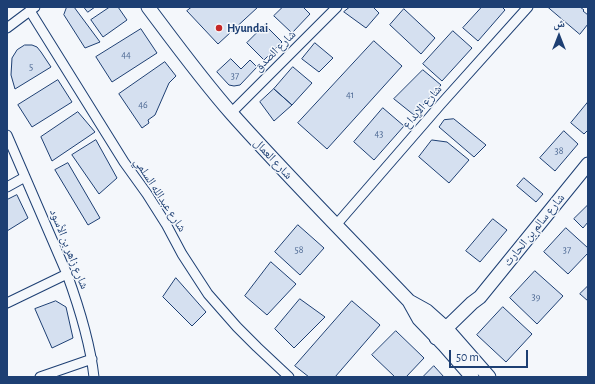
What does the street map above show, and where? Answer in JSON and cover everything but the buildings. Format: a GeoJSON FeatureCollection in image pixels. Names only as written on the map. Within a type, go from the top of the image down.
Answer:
{"type":"FeatureCollection","features":[{"type":"Feature","properties":{"kind":"street","name":"شارع العمال"},"geometry":{"type":"LineString","coordinates":[[148,7],[198,74],[264,150],[409,301],[427,311],[472,377]]}},
{"type":"Feature","properties":{"kind":"street","name":"شارع الصدق"},"geometry":{"type":"LineString","coordinates":[[231,113],[337,7]]}},
{"type":"Feature","properties":{"kind":"street","name":"شارع الإبداع"},"geometry":{"type":"LineString","coordinates":[[336,225],[528,7]]}},
{"type":"Feature","properties":{"kind":"street"},"geometry":{"type":"LineString","coordinates":[[7,28],[32,9]]}},
{"type":"Feature","properties":{"kind":"street","name":"شارع عبدالله السلمي"},"geometry":{"type":"LineString","coordinates":[[32,9],[124,162],[162,218],[182,254],[208,294],[256,347],[289,377]]}},
{"type":"Feature","properties":{"kind":"street","name":"شارع زاهر بن الأسود"},"geometry":{"type":"LineString","coordinates":[[7,135],[74,291],[92,359],[94,377]]}},
{"type":"Feature","properties":{"kind":"street","name":"شارع سالم بن الحارث"},"geometry":{"type":"LineString","coordinates":[[445,337],[476,306],[480,297],[588,164]]}},
{"type":"Feature","properties":{"kind":"street"},"geometry":{"type":"LineString","coordinates":[[7,187],[25,177]]}},
{"type":"Feature","properties":{"kind":"street"},"geometry":{"type":"LineString","coordinates":[[7,304],[67,274]]}},
{"type":"Feature","properties":{"kind":"street","name":"شارع العمال"},"geometry":{"type":"LineString","coordinates":[[445,337],[489,377]]}},
{"type":"Feature","properties":{"kind":"street"},"geometry":{"type":"LineString","coordinates":[[40,377],[92,359]]}},
{"type":"Feature","properties":{"kind":"place","name":"Hyundai"},"geometry":{"type":"Point","coordinates":[219,28]}}]}
